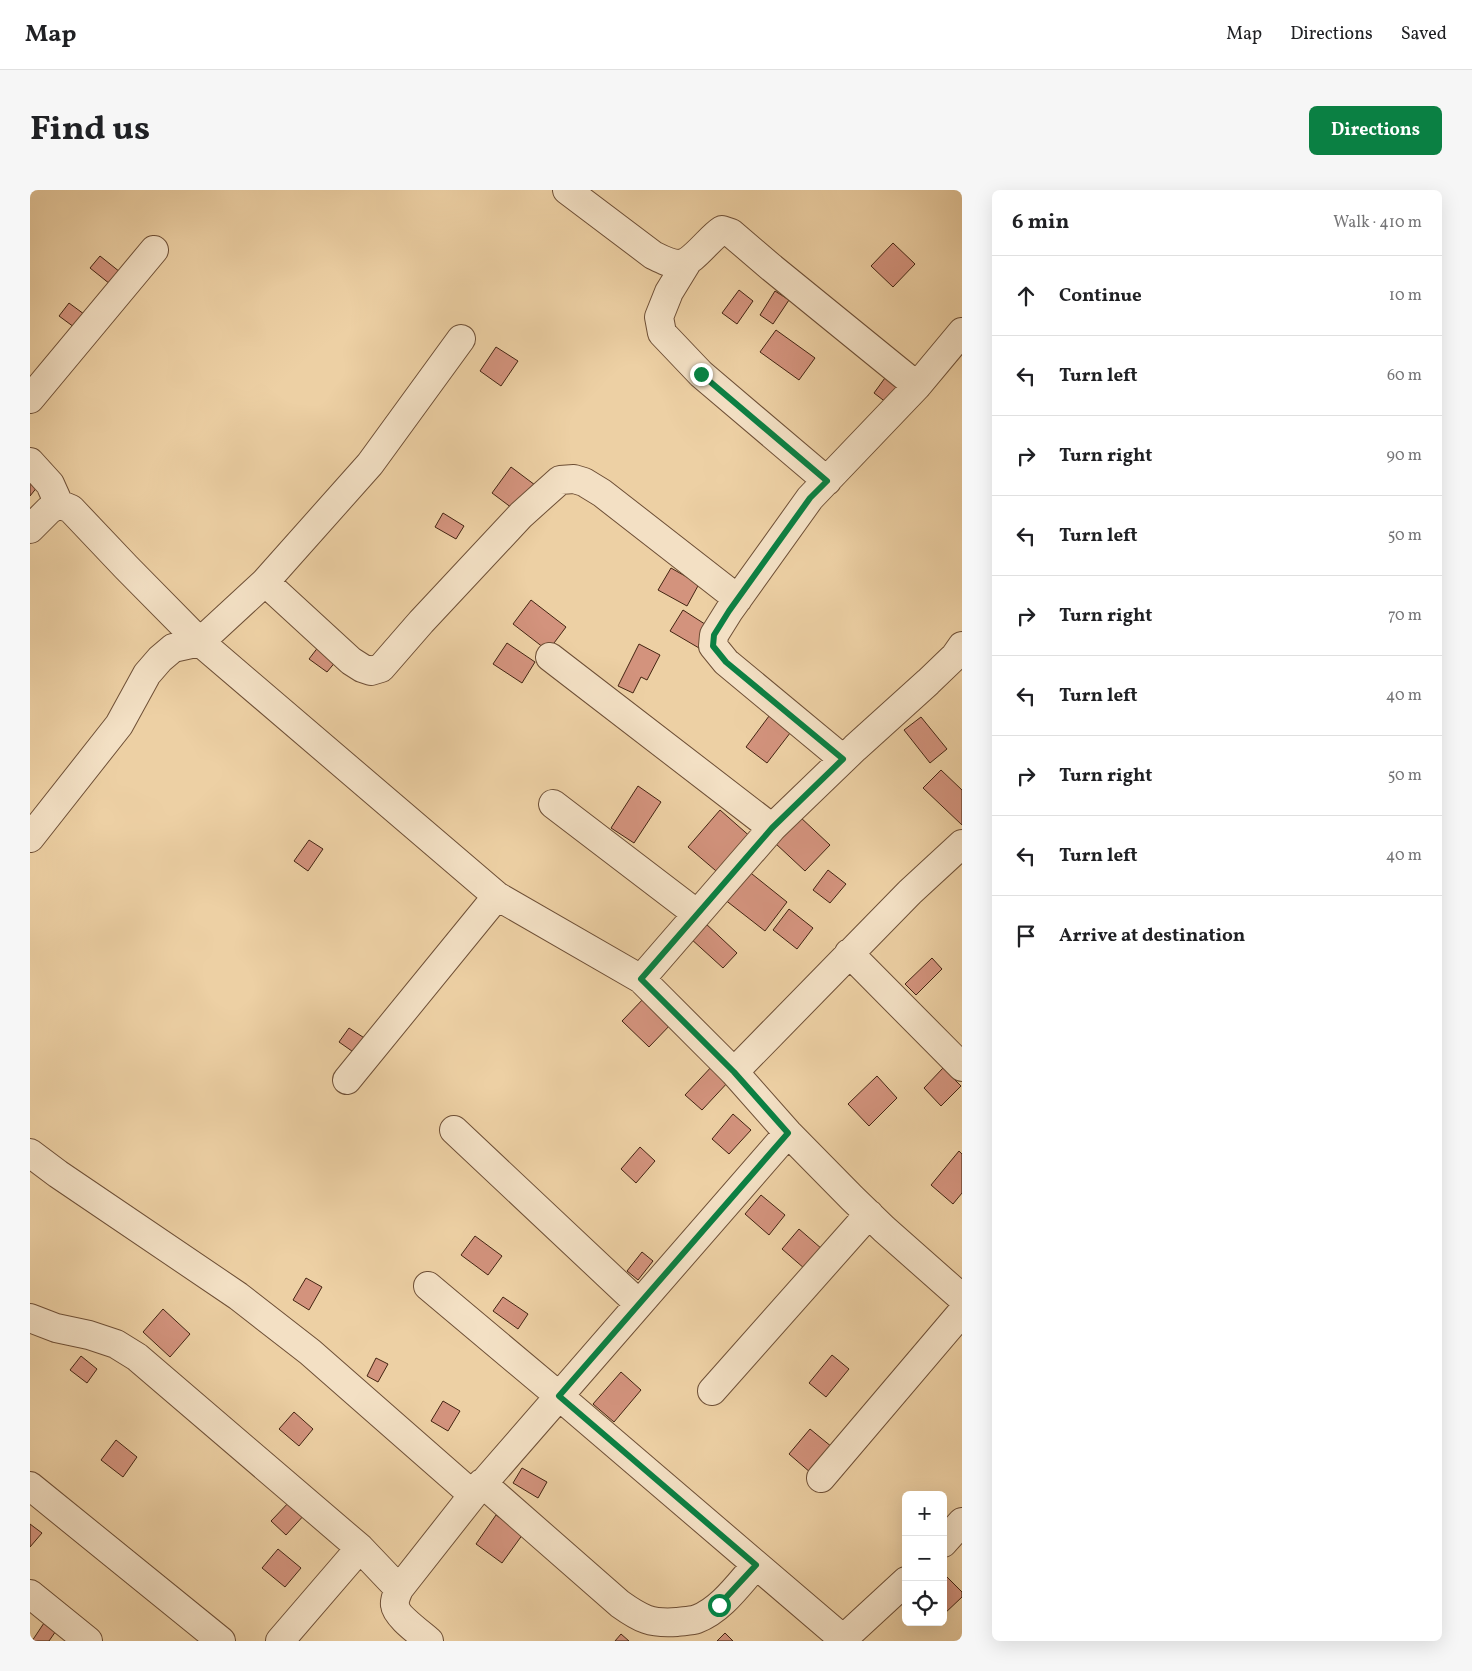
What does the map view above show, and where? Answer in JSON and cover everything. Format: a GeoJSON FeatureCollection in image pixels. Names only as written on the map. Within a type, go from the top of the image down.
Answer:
{"type":"FeatureCollection","features":[{"type":"Feature","properties":{"kind":"street"},"geometry":{"type":"LineString","coordinates":[[567,190],[653,255],[679,264],[688,262]]}},
{"type":"Feature","properties":{"kind":"street"},"geometry":{"type":"LineString","coordinates":[[827,481],[701,374],[662,333],[659,317],[669,292],[688,262],[714,235],[722,230],[732,233],[917,386]]}},
{"type":"Feature","properties":{"kind":"street"},"geometry":{"type":"LineString","coordinates":[[30,399],[154,250]]}},
{"type":"Feature","properties":{"kind":"street"},"geometry":{"type":"LineString","coordinates":[[843,759],[726,662],[713,646],[714,635],[738,598],[810,498],[917,386],[962,332]]}},
{"type":"Feature","properties":{"kind":"street"},"geometry":{"type":"LineString","coordinates":[[30,838],[119,724],[147,674],[173,648],[200,642],[265,582],[370,464],[461,339]]}},
{"type":"Feature","properties":{"kind":"street"},"geometry":{"type":"LineString","coordinates":[[30,462],[50,484],[59,504],[71,509],[200,642],[497,896],[641,979],[734,1072],[788,1133],[869,1214],[962,1298]]}},
{"type":"Feature","properties":{"kind":"street"},"geometry":{"type":"LineString","coordinates":[[265,582],[351,661],[371,671],[381,668],[420,622],[521,515],[560,480],[574,479],[584,482],[602,493],[738,598]]}},
{"type":"Feature","properties":{"kind":"street"},"geometry":{"type":"LineString","coordinates":[[30,529],[48,510],[59,504]]}},
{"type":"Feature","properties":{"kind":"street"},"geometry":{"type":"LineString","coordinates":[[641,979],[772,828],[843,759],[928,682],[955,656],[962,646]]}},
{"type":"Feature","properties":{"kind":"street"},"geometry":{"type":"LineString","coordinates":[[550,657],[772,828]]}},
{"type":"Feature","properties":{"kind":"street"},"geometry":{"type":"LineString","coordinates":[[553,804],[697,914]]}},
{"type":"Feature","properties":{"kind":"street"},"geometry":{"type":"LineString","coordinates":[[734,1072],[910,892],[962,844]]}},
{"type":"Feature","properties":{"kind":"street"},"geometry":{"type":"LineString","coordinates":[[347,1080],[497,896]]}},
{"type":"Feature","properties":{"kind":"street"},"geometry":{"type":"LineString","coordinates":[[850,953],[962,1067]]}},
{"type":"Feature","properties":{"kind":"street"},"geometry":{"type":"LineString","coordinates":[[454,1130],[638,1304]]}},
{"type":"Feature","properties":{"kind":"street"},"geometry":{"type":"LineString","coordinates":[[429,1641],[400,1615],[395,1606],[399,1589],[477,1489],[788,1133]]}},
{"type":"Feature","properties":{"kind":"street"},"geometry":{"type":"LineString","coordinates":[[30,1153],[66,1180],[246,1302],[638,1617],[650,1622],[695,1620],[719,1605],[756,1565]]}},
{"type":"Feature","properties":{"kind":"street"},"geometry":{"type":"LineString","coordinates":[[712,1391],[869,1214]]}},
{"type":"Feature","properties":{"kind":"street"},"geometry":{"type":"LineString","coordinates":[[428,1286],[559,1396],[842,1640],[902,1585]]}},
{"type":"Feature","properties":{"kind":"street"},"geometry":{"type":"LineString","coordinates":[[821,1478],[962,1312]]}},
{"type":"Feature","properties":{"kind":"street"},"geometry":{"type":"LineString","coordinates":[[30,1318],[56,1328],[90,1335],[116,1344],[137,1357],[360,1548],[399,1589]]}},
{"type":"Feature","properties":{"kind":"street"},"geometry":{"type":"LineString","coordinates":[[30,1486],[221,1641]]}},
{"type":"Feature","properties":{"kind":"street"},"geometry":{"type":"LineString","coordinates":[[947,1539],[962,1522]]}},
{"type":"Feature","properties":{"kind":"street"},"geometry":{"type":"LineString","coordinates":[[280,1641],[360,1548]]}},
{"type":"Feature","properties":{"kind":"street"},"geometry":{"type":"LineString","coordinates":[[30,1594],[78,1638]]}},
{"type":"Feature","properties":{"kind":"building"},"geometry":{"type":"Polygon","coordinates":[[[893,243],[915,264],[893,287],[871,266],[893,243]]]}},
{"type":"Feature","properties":{"kind":"building"},"geometry":{"type":"Polygon","coordinates":[[[100,256],[120,272],[110,284],[90,268],[100,256]]]}},
{"type":"Feature","properties":{"kind":"building"},"geometry":{"type":"Polygon","coordinates":[[[739,290],[753,301],[737,324],[722,313],[739,290]]]}},
{"type":"Feature","properties":{"kind":"building"},"geometry":{"type":"Polygon","coordinates":[[[775,291],[789,300],[773,324],[760,315],[775,291]]]}},
{"type":"Feature","properties":{"kind":"building"},"geometry":{"type":"Polygon","coordinates":[[[69,303],[88,317],[78,330],[59,316],[69,303]]]}},
{"type":"Feature","properties":{"kind":"building"},"geometry":{"type":"Polygon","coordinates":[[[776,330],[815,358],[799,380],[760,352],[776,330]]]}},
{"type":"Feature","properties":{"kind":"building"},"geometry":{"type":"Polygon","coordinates":[[[496,347],[518,361],[501,386],[480,371],[496,347]]]}},
{"type":"Feature","properties":{"kind":"building"},"geometry":{"type":"Polygon","coordinates":[[[890,371],[904,381],[887,403],[874,393],[890,371]]]}},
{"type":"Feature","properties":{"kind":"building"},"geometry":{"type":"Polygon","coordinates":[[[511,467],[535,485],[516,511],[492,493],[511,467]]]}},
{"type":"Feature","properties":{"kind":"building"},"geometry":{"type":"Polygon","coordinates":[[[30,472],[42,481],[30,496],[30,472]]]}},
{"type":"Feature","properties":{"kind":"building"},"geometry":{"type":"Polygon","coordinates":[[[443,513],[464,526],[456,539],[435,527],[443,513]]]}},
{"type":"Feature","properties":{"kind":"building"},"geometry":{"type":"Polygon","coordinates":[[[671,568],[699,584],[687,606],[658,590],[671,568]]]}},
{"type":"Feature","properties":{"kind":"building"},"geometry":{"type":"Polygon","coordinates":[[[531,600],[566,627],[548,651],[513,624],[531,600]]]}},
{"type":"Feature","properties":{"kind":"building"},"geometry":{"type":"Polygon","coordinates":[[[683,610],[711,628],[699,648],[670,631],[683,610]]]}},
{"type":"Feature","properties":{"kind":"building"},"geometry":{"type":"Polygon","coordinates":[[[507,643],[535,662],[522,683],[493,664],[507,643]]]}},
{"type":"Feature","properties":{"kind":"building"},"geometry":{"type":"Polygon","coordinates":[[[639,644],[660,655],[647,680],[641,677],[633,693],[618,686],[639,644]]]}},
{"type":"Feature","properties":{"kind":"building"},"geometry":{"type":"Polygon","coordinates":[[[319,646],[337,660],[327,672],[309,659],[319,646]]]}},
{"type":"Feature","properties":{"kind":"building"},"geometry":{"type":"Polygon","coordinates":[[[775,708],[797,724],[767,763],[746,747],[775,708]]]}},
{"type":"Feature","properties":{"kind":"building"},"geometry":{"type":"Polygon","coordinates":[[[921,717],[947,749],[930,763],[904,730],[921,717]]]}},
{"type":"Feature","properties":{"kind":"building"},"geometry":{"type":"Polygon","coordinates":[[[941,770],[962,790],[962,825],[923,788],[941,770]]]}},
{"type":"Feature","properties":{"kind":"building"},"geometry":{"type":"Polygon","coordinates":[[[638,786],[661,802],[634,843],[611,828],[638,786]]]}},
{"type":"Feature","properties":{"kind":"building"},"geometry":{"type":"Polygon","coordinates":[[[720,810],[753,839],[722,876],[688,847],[720,810]]]}},
{"type":"Feature","properties":{"kind":"building"},"geometry":{"type":"Polygon","coordinates":[[[799,816],[830,845],[805,871],[775,843],[799,816]]]}},
{"type":"Feature","properties":{"kind":"building"},"geometry":{"type":"Polygon","coordinates":[[[309,840],[323,849],[308,871],[294,861],[309,840]]]}},
{"type":"Feature","properties":{"kind":"building"},"geometry":{"type":"Polygon","coordinates":[[[747,870],[787,902],[765,931],[724,899],[747,870]]]}},
{"type":"Feature","properties":{"kind":"building"},"geometry":{"type":"Polygon","coordinates":[[[828,870],[846,884],[830,903],[813,890],[828,870]]]}},
{"type":"Feature","properties":{"kind":"building"},"geometry":{"type":"Polygon","coordinates":[[[789,909],[813,928],[797,949],[773,930],[789,909]]]}},
{"type":"Feature","properties":{"kind":"building"},"geometry":{"type":"Polygon","coordinates":[[[704,922],[737,953],[723,968],[690,938],[704,922]]]}},
{"type":"Feature","properties":{"kind":"building"},"geometry":{"type":"Polygon","coordinates":[[[932,958],[942,969],[916,995],[905,984],[932,958]]]}},
{"type":"Feature","properties":{"kind":"building"},"geometry":{"type":"Polygon","coordinates":[[[646,996],[673,1022],[649,1047],[622,1021],[646,996]]]}},
{"type":"Feature","properties":{"kind":"building"},"geometry":{"type":"Polygon","coordinates":[[[349,1028],[369,1041],[359,1056],[339,1042],[349,1028]]]}},
{"type":"Feature","properties":{"kind":"building"},"geometry":{"type":"Polygon","coordinates":[[[714,1064],[730,1080],[702,1110],[685,1095],[714,1064]]]}},
{"type":"Feature","properties":{"kind":"building"},"geometry":{"type":"Polygon","coordinates":[[[943,1068],[961,1086],[941,1106],[924,1088],[943,1068]]]}},
{"type":"Feature","properties":{"kind":"building"},"geometry":{"type":"Polygon","coordinates":[[[877,1076],[897,1098],[869,1126],[848,1104],[877,1076]]]}},
{"type":"Feature","properties":{"kind":"building"},"geometry":{"type":"Polygon","coordinates":[[[733,1114],[751,1130],[729,1154],[712,1139],[733,1114]]]}},
{"type":"Feature","properties":{"kind":"building"},"geometry":{"type":"Polygon","coordinates":[[[640,1147],[655,1161],[636,1183],[621,1169],[640,1147]]]}},
{"type":"Feature","properties":{"kind":"building"},"geometry":{"type":"Polygon","coordinates":[[[959,1151],[962,1154],[962,1193],[953,1204],[931,1185],[959,1151]]]}},
{"type":"Feature","properties":{"kind":"building"},"geometry":{"type":"Polygon","coordinates":[[[761,1195],[785,1215],[769,1235],[745,1214],[761,1195]]]}},
{"type":"Feature","properties":{"kind":"building"},"geometry":{"type":"Polygon","coordinates":[[[799,1229],[822,1249],[805,1269],[782,1249],[799,1229]]]}},
{"type":"Feature","properties":{"kind":"building"},"geometry":{"type":"Polygon","coordinates":[[[475,1236],[502,1256],[488,1275],[461,1255],[475,1236]]]}},
{"type":"Feature","properties":{"kind":"building"},"geometry":{"type":"Polygon","coordinates":[[[642,1252],[653,1261],[638,1280],[627,1271],[642,1252]]]}},
{"type":"Feature","properties":{"kind":"building"},"geometry":{"type":"Polygon","coordinates":[[[306,1278],[322,1287],[309,1310],[293,1300],[306,1278]]]}},
{"type":"Feature","properties":{"kind":"building"},"geometry":{"type":"Polygon","coordinates":[[[503,1297],[528,1314],[518,1329],[493,1311],[503,1297]]]}},
{"type":"Feature","properties":{"kind":"building"},"geometry":{"type":"Polygon","coordinates":[[[163,1309],[190,1334],[170,1357],[143,1332],[163,1309]]]}},
{"type":"Feature","properties":{"kind":"building"},"geometry":{"type":"Polygon","coordinates":[[[832,1355],[849,1369],[826,1397],[809,1383],[832,1355]]]}},
{"type":"Feature","properties":{"kind":"building"},"geometry":{"type":"Polygon","coordinates":[[[81,1356],[97,1369],[87,1383],[70,1370],[81,1356]]]}},
{"type":"Feature","properties":{"kind":"building"},"geometry":{"type":"Polygon","coordinates":[[[376,1358],[388,1364],[378,1382],[367,1376],[376,1358]]]}},
{"type":"Feature","properties":{"kind":"building"},"geometry":{"type":"Polygon","coordinates":[[[621,1372],[641,1390],[614,1422],[593,1404],[621,1372]]]}},
{"type":"Feature","properties":{"kind":"building"},"geometry":{"type":"Polygon","coordinates":[[[443,1401],[460,1411],[448,1431],[431,1421],[443,1401]]]}},
{"type":"Feature","properties":{"kind":"building"},"geometry":{"type":"Polygon","coordinates":[[[294,1412],[313,1429],[299,1446],[279,1429],[294,1412]]]}},
{"type":"Feature","properties":{"kind":"building"},"geometry":{"type":"Polygon","coordinates":[[[810,1429],[832,1447],[811,1473],[789,1454],[810,1429]]]}},
{"type":"Feature","properties":{"kind":"building"},"geometry":{"type":"Polygon","coordinates":[[[116,1440],[137,1457],[123,1477],[101,1460],[116,1440]]]}},
{"type":"Feature","properties":{"kind":"building"},"geometry":{"type":"Polygon","coordinates":[[[522,1468],[547,1482],[538,1498],[513,1483],[522,1468]]]}},
{"type":"Feature","properties":{"kind":"building"},"geometry":{"type":"Polygon","coordinates":[[[292,1499],[306,1513],[286,1535],[271,1521],[292,1499]]]}},
{"type":"Feature","properties":{"kind":"building"},"geometry":{"type":"Polygon","coordinates":[[[496,1515],[523,1534],[502,1563],[476,1544],[496,1515]]]}},
{"type":"Feature","properties":{"kind":"building"},"geometry":{"type":"Polygon","coordinates":[[[30,1524],[42,1533],[30,1547],[30,1524]]]}},
{"type":"Feature","properties":{"kind":"building"},"geometry":{"type":"Polygon","coordinates":[[[278,1549],[301,1568],[285,1587],[262,1568],[278,1549]]]}},
{"type":"Feature","properties":{"kind":"building"},"geometry":{"type":"Polygon","coordinates":[[[947,1577],[962,1592],[962,1597],[947,1611],[947,1577]]]}},
{"type":"Feature","properties":{"kind":"building"},"geometry":{"type":"Polygon","coordinates":[[[46,1620],[58,1628],[49,1641],[32,1641],[46,1620]]]}},
{"type":"Feature","properties":{"kind":"building"},"geometry":{"type":"Polygon","coordinates":[[[725,1633],[733,1641],[717,1641],[725,1633]]]}},
{"type":"Feature","properties":{"kind":"building"},"geometry":{"type":"Polygon","coordinates":[[[621,1634],[629,1641],[615,1641],[621,1634]]]}},
{"type":"Feature","properties":{"kind":"route"},"geometry":{"type":"LineString","coordinates":[[701,374],[827,481],[810,498],[729,611],[714,635],[713,646],[726,662],[843,759],[772,828],[641,979],[734,1072],[788,1133],[559,1396],[756,1565],[719,1605]]}}]}
